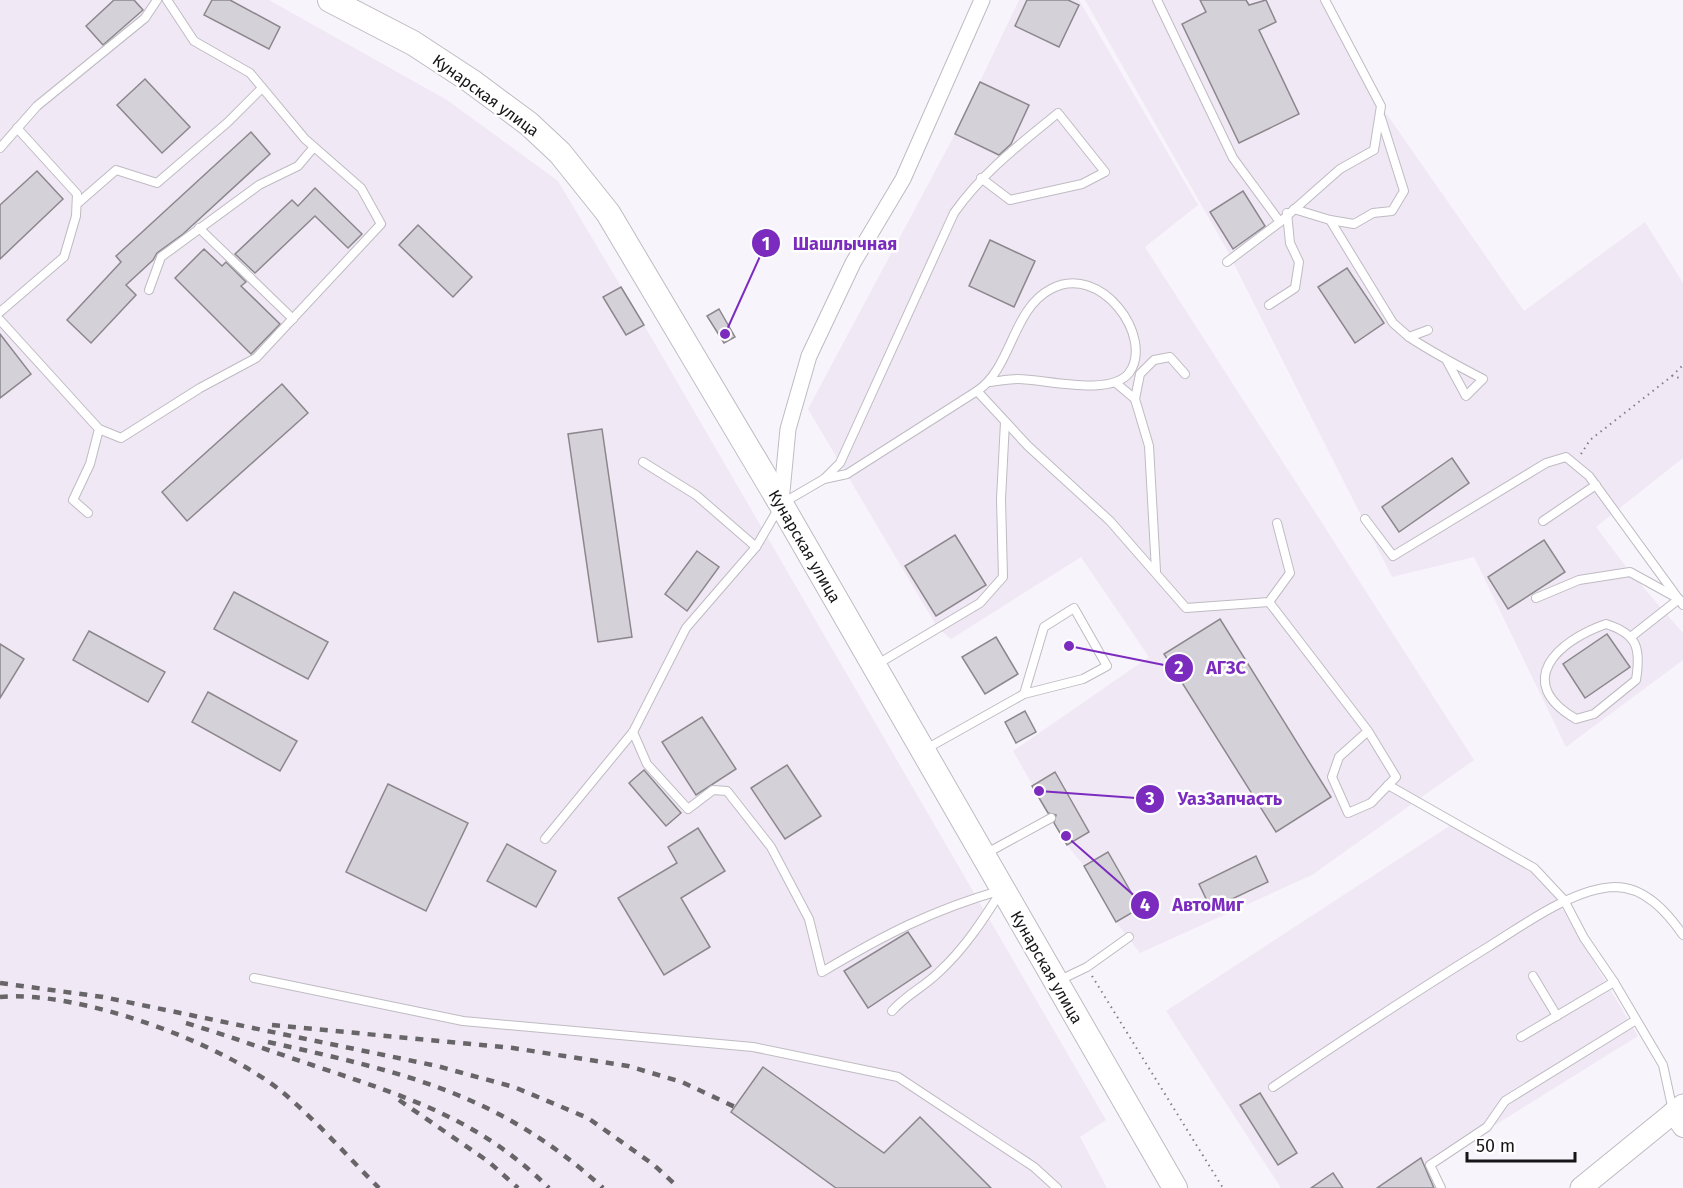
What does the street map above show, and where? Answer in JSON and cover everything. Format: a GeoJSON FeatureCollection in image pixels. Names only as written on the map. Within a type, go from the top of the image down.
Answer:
{"type":"FeatureCollection","features":[{"type":"Feature","properties":{"kind":"main road","name":"Кунарская улица"},"geometry":{"type":"LineString","coordinates":[[330,0],[413,43],[530,124],[560,153],[608,213],[781,504],[1175,1188]]}},
{"type":"Feature","properties":{"kind":"main road"},"geometry":{"type":"LineString","coordinates":[[1581,1188],[1680,1114]]}},
{"type":"Feature","properties":{"kind":"street"},"geometry":{"type":"LineString","coordinates":[[781,504],[788,429],[809,356],[853,262],[903,179],[982,0]]}},
{"type":"Feature","properties":{"kind":"lane"},"geometry":{"type":"LineString","coordinates":[[0,148],[37,106],[145,18],[157,0]]}},
{"type":"Feature","properties":{"kind":"lane"},"geometry":{"type":"LineString","coordinates":[[0,321],[99,429],[121,438],[200,388],[256,358],[381,224],[360,188],[314,147],[250,73],[194,41],[167,0]]}},
{"type":"Feature","properties":{"kind":"lane"},"geometry":{"type":"LineString","coordinates":[[1157,0],[1233,158],[1280,222]]}},
{"type":"Feature","properties":{"kind":"lane"},"geometry":{"type":"LineString","coordinates":[[1227,262],[1280,222],[1340,169],[1374,150],[1381,106],[1325,0]]}},
{"type":"Feature","properties":{"kind":"lane"},"geometry":{"type":"LineString","coordinates":[[77,204],[116,170],[157,183],[220,130],[262,88]]}},
{"type":"Feature","properties":{"kind":"lane"},"geometry":{"type":"LineString","coordinates":[[825,479],[840,463],[954,213],[981,178],[1058,113],[1105,172],[1082,184],[1010,200],[981,178]]}},
{"type":"Feature","properties":{"kind":"lane"},"geometry":{"type":"LineString","coordinates":[[1291,211],[1354,224],[1373,213],[1392,211],[1404,191],[1380,114]]}},
{"type":"Feature","properties":{"kind":"lane"},"geometry":{"type":"LineString","coordinates":[[0,312],[64,257],[76,216],[77,194],[17,128]]}},
{"type":"Feature","properties":{"kind":"lane"},"geometry":{"type":"LineString","coordinates":[[149,290],[161,256],[259,185],[298,166],[314,147]]}},
{"type":"Feature","properties":{"kind":"lane"},"geometry":{"type":"LineString","coordinates":[[1269,305],[1295,288],[1299,262],[1290,243],[1291,211]]}},
{"type":"Feature","properties":{"kind":"lane"},"geometry":{"type":"LineString","coordinates":[[1330,220],[1393,323],[1409,337],[1447,361],[1483,379],[1466,396],[1447,361]]}},
{"type":"Feature","properties":{"kind":"lane"},"geometry":{"type":"LineString","coordinates":[[199,228],[293,319]]}},
{"type":"Feature","properties":{"kind":"lane"},"geometry":{"type":"LineString","coordinates":[[545,839],[633,732],[686,628],[756,547],[781,504],[825,479],[847,474],[990,382],[1026,314],[1051,288],[1068,284],[1099,288],[1114,300],[1133,338],[1134,359],[1129,373],[1116,383],[1101,386],[1018,379],[990,382]]}},
{"type":"Feature","properties":{"kind":"lane"},"geometry":{"type":"LineString","coordinates":[[1409,337],[1428,330]]}},
{"type":"Feature","properties":{"kind":"lane"},"geometry":{"type":"LineString","coordinates":[[1156,571],[1149,446],[1135,399],[1140,374],[1154,360],[1170,357],[1185,374]]}},
{"type":"Feature","properties":{"kind":"lane"},"geometry":{"type":"LineString","coordinates":[[1129,373],[1140,374]]}},
{"type":"Feature","properties":{"kind":"lane"},"geometry":{"type":"LineString","coordinates":[[1116,383],[1135,399]]}},
{"type":"Feature","properties":{"kind":"lane"},"geometry":{"type":"LineString","coordinates":[[977,391],[1028,446],[1110,521],[1186,608],[1269,602],[1290,573],[1277,523]]}},
{"type":"Feature","properties":{"kind":"lane"},"geometry":{"type":"LineString","coordinates":[[874,666],[980,603],[1003,577],[1001,499],[1005,422]]}},
{"type":"Feature","properties":{"kind":"lane"},"geometry":{"type":"LineString","coordinates":[[88,513],[74,500],[90,464],[99,429]]}},
{"type":"Feature","properties":{"kind":"lane"},"geometry":{"type":"LineString","coordinates":[[1365,519],[1393,556],[1546,463],[1566,457],[1596,485],[1681,602]]}},
{"type":"Feature","properties":{"kind":"lane"},"geometry":{"type":"LineString","coordinates":[[643,462],[696,495],[756,547]]}},
{"type":"Feature","properties":{"kind":"lane"},"geometry":{"type":"LineString","coordinates":[[1544,521],[1596,485]]}},
{"type":"Feature","properties":{"kind":"lane"},"geometry":{"type":"LineString","coordinates":[[1536,598],[1579,580],[1630,572],[1681,602]]}},
{"type":"Feature","properties":{"kind":"lane"},"geometry":{"type":"LineString","coordinates":[[1269,602],[1368,731],[1396,777],[1371,803],[1348,813],[1332,777],[1339,757],[1368,731]]}},
{"type":"Feature","properties":{"kind":"lane"},"geometry":{"type":"LineString","coordinates":[[1632,636],[1681,602]]}},
{"type":"Feature","properties":{"kind":"lane"},"geometry":{"type":"LineString","coordinates":[[922,751],[1024,694],[1083,679],[1107,666],[1074,608],[1044,627],[1024,694]]}},
{"type":"Feature","properties":{"kind":"lane"},"geometry":{"type":"LineString","coordinates":[[1606,624],[1622,629],[1632,636],[1637,649],[1636,680],[1594,714],[1576,719],[1562,711],[1552,699],[1544,680],[1549,660],[1586,631],[1606,624]]}},
{"type":"Feature","properties":{"kind":"lane"},"geometry":{"type":"LineString","coordinates":[[633,732],[647,764],[688,809],[712,790],[727,791],[742,810],[771,847],[809,919],[822,972],[891,931],[959,902],[1002,890]]}},
{"type":"Feature","properties":{"kind":"lane"},"geometry":{"type":"LineString","coordinates":[[1388,785],[1534,868],[1564,900],[1584,938],[1614,982],[1663,1065],[1680,1114]]}},
{"type":"Feature","properties":{"kind":"lane"},"geometry":{"type":"LineString","coordinates":[[982,856],[1051,818]]}},
{"type":"Feature","properties":{"kind":"lane"},"geometry":{"type":"LineString","coordinates":[[1273,1087],[1422,987],[1564,900],[1615,887],[1643,893],[1674,922],[1683,935]]}},
{"type":"Feature","properties":{"kind":"lane"},"geometry":{"type":"LineString","coordinates":[[892,1011],[904,998],[937,974],[971,938],[1002,890]]}},
{"type":"Feature","properties":{"kind":"lane"},"geometry":{"type":"LineString","coordinates":[[1056,982],[1087,967],[1129,937]]}},
{"type":"Feature","properties":{"kind":"lane"},"geometry":{"type":"LineString","coordinates":[[1533,976],[1557,1016]]}},
{"type":"Feature","properties":{"kind":"lane"},"geometry":{"type":"LineString","coordinates":[[254,978],[463,1021],[753,1047],[898,1077],[1034,1167],[1057,1188]]}},
{"type":"Feature","properties":{"kind":"lane"},"geometry":{"type":"LineString","coordinates":[[1521,1037],[1614,982]]}},
{"type":"Feature","properties":{"kind":"lane"},"geometry":{"type":"LineString","coordinates":[[1441,1188],[1430,1165],[1487,1127],[1505,1101],[1636,1020]]}},
{"type":"Feature","properties":{"kind":"path"},"geometry":{"type":"LineString","coordinates":[[1574,464],[1590,440],[1683,365]]}},
{"type":"Feature","properties":{"kind":"path"},"geometry":{"type":"LineString","coordinates":[[1672,376],[1683,379]]}},
{"type":"Feature","properties":{"kind":"path"},"geometry":{"type":"LineString","coordinates":[[1087,967],[1223,1188]]}},
{"type":"Feature","properties":{"kind":"shaded area"},"geometry":{"type":"Polygon","coordinates":[[[0,0],[269,0],[447,100],[558,181],[1106,1120],[1080,1137],[1107,1188],[0,1188],[0,0]]]}},
{"type":"Feature","properties":{"kind":"shaded area"},"geometry":{"type":"Polygon","coordinates":[[[1019,0],[1079,0],[1198,205],[1145,247],[1474,760],[1312,875],[1140,953],[1116,922],[1084,866],[1067,845],[1013,751],[1149,657],[1081,557],[951,639],[937,627],[808,409],[955,134],[1019,0]]]}},
{"type":"Feature","properties":{"kind":"shaded area"},"geometry":{"type":"Polygon","coordinates":[[[1085,0],[1319,0],[1381,106],[1524,311],[1645,222],[1683,283],[1683,458],[1596,527],[1630,572],[1683,633],[1683,660],[1566,747],[1474,557],[1392,577],[1227,250],[1085,0]]]}},
{"type":"Feature","properties":{"kind":"shaded area"},"geometry":{"type":"Polygon","coordinates":[[[1457,821],[1545,880],[1638,1036],[1394,1188],[1281,1188],[1166,1011],[1457,821]]]}},
{"type":"Feature","properties":{"kind":"building"},"geometry":{"type":"Polygon","coordinates":[[[114,0],[134,0],[143,10],[103,45],[86,26],[114,0]]]}},
{"type":"Feature","properties":{"kind":"building"},"geometry":{"type":"Polygon","coordinates":[[[212,0],[230,0],[280,27],[269,49],[204,15],[212,0]]]}},
{"type":"Feature","properties":{"kind":"building"},"geometry":{"type":"Polygon","coordinates":[[[1027,0],[1068,0],[1079,5],[1059,47],[1015,26],[1027,0]]]}},
{"type":"Feature","properties":{"kind":"building"},"geometry":{"type":"Polygon","coordinates":[[[1200,0],[1246,0],[1249,5],[1266,0],[1276,22],[1259,30],[1299,114],[1239,143],[1182,24],[1206,12],[1200,0]]]}},
{"type":"Feature","properties":{"kind":"building"},"geometry":{"type":"Polygon","coordinates":[[[145,79],[190,127],[162,153],[117,105],[145,79]]]}},
{"type":"Feature","properties":{"kind":"building"},"geometry":{"type":"Polygon","coordinates":[[[980,82],[1029,105],[1011,144],[999,155],[955,134],[980,82]]]}},
{"type":"Feature","properties":{"kind":"building"},"geometry":{"type":"Polygon","coordinates":[[[251,132],[270,154],[183,234],[157,253],[153,260],[126,285],[136,295],[91,343],[67,320],[121,262],[116,256],[251,132]]]}},
{"type":"Feature","properties":{"kind":"building"},"geometry":{"type":"Polygon","coordinates":[[[37,171],[63,199],[0,259],[0,205],[37,171]]]}},
{"type":"Feature","properties":{"kind":"building"},"geometry":{"type":"Polygon","coordinates":[[[315,188],[362,234],[348,248],[315,216],[255,273],[235,254],[292,200],[298,206],[315,188]]]}},
{"type":"Feature","properties":{"kind":"building"},"geometry":{"type":"Polygon","coordinates":[[[1243,191],[1265,226],[1233,249],[1210,212],[1243,191]]]}},
{"type":"Feature","properties":{"kind":"building"},"geometry":{"type":"Polygon","coordinates":[[[418,225],[472,277],[453,297],[399,245],[418,225]]]}},
{"type":"Feature","properties":{"kind":"building"},"geometry":{"type":"Polygon","coordinates":[[[990,240],[1035,261],[1014,307],[969,286],[990,240]]]}},
{"type":"Feature","properties":{"kind":"building"},"geometry":{"type":"Polygon","coordinates":[[[204,249],[222,266],[226,262],[246,282],[241,286],[280,324],[251,354],[175,278],[204,249]]]}},
{"type":"Feature","properties":{"kind":"building"},"geometry":{"type":"Polygon","coordinates":[[[1347,268],[1384,323],[1355,343],[1318,287],[1347,268]]]}},
{"type":"Feature","properties":{"kind":"building"},"geometry":{"type":"Polygon","coordinates":[[[621,287],[644,325],[626,335],[603,297],[621,287]]]}},
{"type":"Feature","properties":{"kind":"building"},"geometry":{"type":"Polygon","coordinates":[[[719,309],[735,337],[724,343],[707,316],[719,309]]]}},
{"type":"Feature","properties":{"kind":"building"},"geometry":{"type":"Polygon","coordinates":[[[0,334],[31,374],[0,398],[0,334]]]}},
{"type":"Feature","properties":{"kind":"building"},"geometry":{"type":"Polygon","coordinates":[[[282,384],[308,413],[187,521],[162,492],[282,384]]]}},
{"type":"Feature","properties":{"kind":"building"},"geometry":{"type":"Polygon","coordinates":[[[602,429],[632,637],[598,642],[568,434],[602,429]]]}},
{"type":"Feature","properties":{"kind":"building"},"geometry":{"type":"Polygon","coordinates":[[[1452,458],[1469,483],[1399,532],[1382,507],[1452,458]]]}},
{"type":"Feature","properties":{"kind":"building"},"geometry":{"type":"Polygon","coordinates":[[[955,535],[986,585],[936,616],[905,566],[955,535]]]}},
{"type":"Feature","properties":{"kind":"building"},"geometry":{"type":"Polygon","coordinates":[[[1544,540],[1565,572],[1508,609],[1488,577],[1544,540]]]}},
{"type":"Feature","properties":{"kind":"building"},"geometry":{"type":"Polygon","coordinates":[[[697,551],[719,567],[687,611],[665,594],[697,551]]]}},
{"type":"Feature","properties":{"kind":"building"},"geometry":{"type":"Polygon","coordinates":[[[234,592],[328,642],[308,679],[214,629],[234,592]]]}},
{"type":"Feature","properties":{"kind":"building"},"geometry":{"type":"Polygon","coordinates":[[[1220,619],[1331,797],[1276,832],[1164,654],[1220,619]]]}},
{"type":"Feature","properties":{"kind":"building"},"geometry":{"type":"Polygon","coordinates":[[[89,631],[165,672],[148,702],[73,660],[89,631]]]}},
{"type":"Feature","properties":{"kind":"building"},"geometry":{"type":"Polygon","coordinates":[[[1607,634],[1630,667],[1585,698],[1563,664],[1607,634]]]}},
{"type":"Feature","properties":{"kind":"building"},"geometry":{"type":"Polygon","coordinates":[[[996,637],[1018,674],[985,694],[962,657],[996,637]]]}},
{"type":"Feature","properties":{"kind":"building"},"geometry":{"type":"Polygon","coordinates":[[[0,644],[24,659],[0,698],[0,644]]]}},
{"type":"Feature","properties":{"kind":"building"},"geometry":{"type":"Polygon","coordinates":[[[208,692],[297,741],[280,771],[192,722],[208,692]]]}},
{"type":"Feature","properties":{"kind":"building"},"geometry":{"type":"Polygon","coordinates":[[[1025,711],[1036,732],[1016,743],[1005,722],[1025,711]]]}},
{"type":"Feature","properties":{"kind":"building"},"geometry":{"type":"Polygon","coordinates":[[[702,717],[736,769],[696,795],[662,742],[702,717]]]}},
{"type":"Feature","properties":{"kind":"building"},"geometry":{"type":"Polygon","coordinates":[[[787,765],[821,816],[785,839],[751,788],[787,765]]]}},
{"type":"Feature","properties":{"kind":"building"},"geometry":{"type":"Polygon","coordinates":[[[644,770],[681,813],[666,826],[629,783],[644,770]]]}},
{"type":"Feature","properties":{"kind":"building"},"geometry":{"type":"Polygon","coordinates":[[[1055,772],[1089,832],[1067,845],[1054,823],[1056,815],[1048,813],[1032,786],[1055,772]]]}},
{"type":"Feature","properties":{"kind":"building"},"geometry":{"type":"Polygon","coordinates":[[[388,784],[468,823],[426,911],[346,872],[388,784]]]}},
{"type":"Feature","properties":{"kind":"building"},"geometry":{"type":"Polygon","coordinates":[[[698,828],[725,871],[681,898],[710,947],[664,975],[618,898],[677,863],[668,847],[698,828]]]}},
{"type":"Feature","properties":{"kind":"building"},"geometry":{"type":"Polygon","coordinates":[[[507,844],[556,871],[536,907],[487,881],[507,844]]]}},
{"type":"Feature","properties":{"kind":"building"},"geometry":{"type":"Polygon","coordinates":[[[1108,852],[1140,908],[1116,922],[1084,866],[1108,852]]]}},
{"type":"Feature","properties":{"kind":"building"},"geometry":{"type":"Polygon","coordinates":[[[1256,856],[1268,882],[1211,909],[1199,884],[1256,856]]]}},
{"type":"Feature","properties":{"kind":"building"},"geometry":{"type":"Polygon","coordinates":[[[908,932],[931,966],[868,1008],[844,971],[908,932]]]}},
{"type":"Feature","properties":{"kind":"building"},"geometry":{"type":"Polygon","coordinates":[[[763,1067],[884,1153],[920,1117],[991,1188],[836,1188],[731,1112],[763,1067]]]}},
{"type":"Feature","properties":{"kind":"building"},"geometry":{"type":"Polygon","coordinates":[[[1260,1093],[1297,1153],[1278,1165],[1240,1105],[1260,1093]]]}},
{"type":"Feature","properties":{"kind":"building"},"geometry":{"type":"Polygon","coordinates":[[[1421,1158],[1434,1188],[1377,1188],[1421,1158]]]}},
{"type":"Feature","properties":{"kind":"building"},"geometry":{"type":"Polygon","coordinates":[[[1333,1173],[1343,1188],[1311,1188],[1333,1173]]]}},
{"type":"Feature","properties":{"kind":"railway"},"geometry":{"type":"LineString","coordinates":[[0,983],[103,997],[437,1066],[514,1087],[588,1118],[654,1165],[679,1188]]}},
{"type":"Feature","properties":{"kind":"railway"},"geometry":{"type":"LineString","coordinates":[[0,997],[32,997],[107,1011],[147,1023],[222,1055],[255,1073],[294,1102],[379,1188]]}},
{"type":"Feature","properties":{"kind":"railway"},"geometry":{"type":"LineString","coordinates":[[186,1023],[414,1101],[470,1128],[497,1145],[549,1188]]}},
{"type":"Feature","properties":{"kind":"railway"},"geometry":{"type":"LineString","coordinates":[[272,1025],[513,1048],[628,1066],[682,1082],[735,1107]]}},
{"type":"Feature","properties":{"kind":"railway"},"geometry":{"type":"LineString","coordinates":[[268,1042],[405,1076],[487,1108],[526,1129],[603,1188]]}},
{"type":"Feature","properties":{"kind":"railway"},"geometry":{"type":"LineString","coordinates":[[399,1100],[489,1162],[518,1188]]}},
{"type":"Feature","properties":{"kind":"place","name":"Шашлычная"},"geometry":{"type":"Point","coordinates":[725,334]}},
{"type":"Feature","properties":{"kind":"place","name":"АГЗС"},"geometry":{"type":"Point","coordinates":[1069,646]}},
{"type":"Feature","properties":{"kind":"place","name":"УазЗапчасть"},"geometry":{"type":"Point","coordinates":[1039,791]}},
{"type":"Feature","properties":{"kind":"place","name":"АвтоМиг"},"geometry":{"type":"Point","coordinates":[1066,836]}}]}
